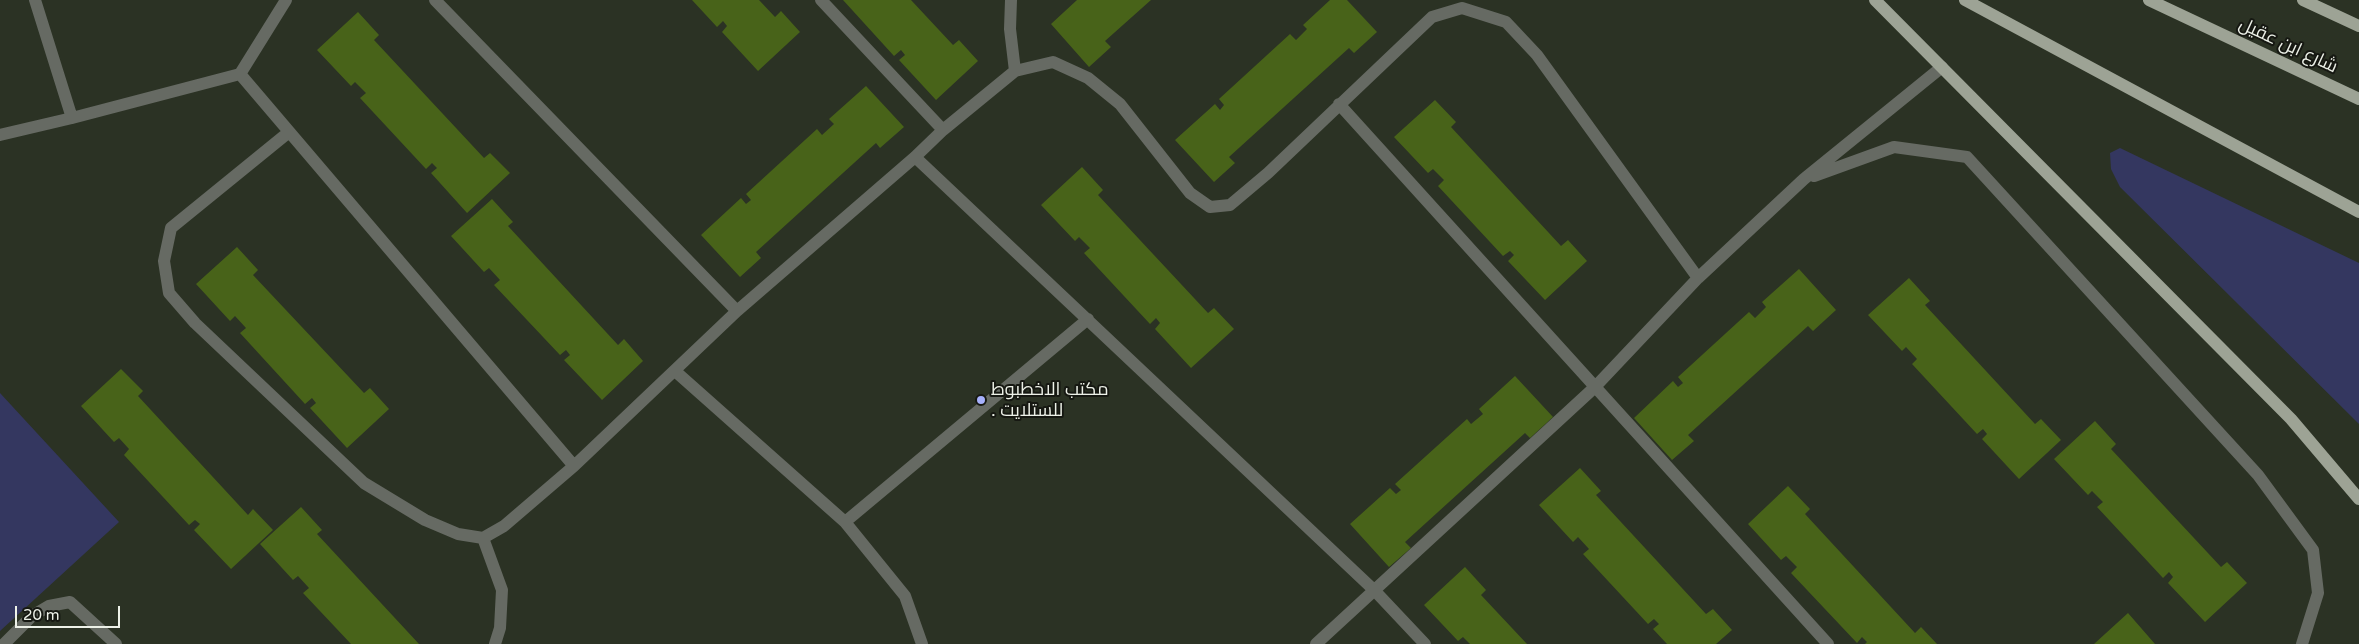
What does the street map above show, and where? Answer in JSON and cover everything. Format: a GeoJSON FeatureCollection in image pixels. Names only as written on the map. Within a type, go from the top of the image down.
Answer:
{"type":"FeatureCollection","features":[{"type":"Feature","properties":{"kind":"main road"},"geometry":{"type":"LineString","coordinates":[[1875,0],[2291,419],[2359,499]]}},
{"type":"Feature","properties":{"kind":"main road"},"geometry":{"type":"LineString","coordinates":[[1965,0],[2359,212]]}},
{"type":"Feature","properties":{"kind":"main road","name":"شارع ابن عقيل"},"geometry":{"type":"LineString","coordinates":[[2149,0],[2359,99]]}},
{"type":"Feature","properties":{"kind":"main road"},"geometry":{"type":"LineString","coordinates":[[2303,0],[2359,26]]}},
{"type":"Feature","properties":{"kind":"street"},"geometry":{"type":"LineString","coordinates":[[35,0],[72,118]]}},
{"type":"Feature","properties":{"kind":"street"},"geometry":{"type":"LineString","coordinates":[[0,134],[72,118],[240,74],[286,0]]}},
{"type":"Feature","properties":{"kind":"street"},"geometry":{"type":"LineString","coordinates":[[435,0],[737,311]]}},
{"type":"Feature","properties":{"kind":"street"},"geometry":{"type":"LineString","coordinates":[[821,0],[943,130]]}},
{"type":"Feature","properties":{"kind":"street"},"geometry":{"type":"LineString","coordinates":[[1011,0],[1010,29],[1014,71]]}},
{"type":"Feature","properties":{"kind":"street"},"geometry":{"type":"LineString","coordinates":[[289,132],[171,228],[164,261],[170,293],[195,323],[364,483],[425,520],[458,534],[483,538],[504,526],[574,466],[737,311],[915,157],[943,130],[1014,71],[1053,62],[1088,78],[1120,104],[1190,193],[1210,207],[1230,205],[1268,173],[1432,17],[1462,8],[1506,22],[1537,55],[1698,278]]}},
{"type":"Feature","properties":{"kind":"street"},"geometry":{"type":"LineString","coordinates":[[1316,644],[1595,387],[1698,278],[1804,179],[1942,66]]}},
{"type":"Feature","properties":{"kind":"street"},"geometry":{"type":"LineString","coordinates":[[240,74],[574,466]]}},
{"type":"Feature","properties":{"kind":"street"},"geometry":{"type":"LineString","coordinates":[[1339,104],[1828,644]]}},
{"type":"Feature","properties":{"kind":"street"},"geometry":{"type":"LineString","coordinates":[[1804,179],[1894,147],[1967,157],[2090,288],[2258,475],[2312,550],[2318,593],[2302,644]]}},
{"type":"Feature","properties":{"kind":"street"},"geometry":{"type":"LineString","coordinates":[[915,157],[1375,591],[1425,644]]}},
{"type":"Feature","properties":{"kind":"street"},"geometry":{"type":"LineString","coordinates":[[845,522],[1088,319]]}},
{"type":"Feature","properties":{"kind":"street"},"geometry":{"type":"LineString","coordinates":[[675,371],[845,522],[905,596],[922,644]]}},
{"type":"Feature","properties":{"kind":"street"},"geometry":{"type":"LineString","coordinates":[[483,538],[502,590],[500,628],[495,644]]}},
{"type":"Feature","properties":{"kind":"street"},"geometry":{"type":"LineString","coordinates":[[4,644],[32,616],[49,606],[70,602],[116,644]]}},
{"type":"Feature","properties":{"kind":"shaded area"},"geometry":{"type":"Polygon","coordinates":[[[2120,148],[2359,263],[2359,424],[2120,187],[2111,169],[2110,153],[2120,148]]]}},
{"type":"Feature","properties":{"kind":"shaded area"},"geometry":{"type":"Polygon","coordinates":[[[0,393],[119,522],[0,631],[0,393]]]}},
{"type":"Feature","properties":{"kind":"building"},"geometry":{"type":"Polygon","coordinates":[[[692,0],[759,0],[775,17],[781,11],[800,32],[758,71],[722,32],[727,26],[723,21],[717,27],[692,0]]]}},
{"type":"Feature","properties":{"kind":"building"},"geometry":{"type":"Polygon","coordinates":[[[843,0],[911,0],[953,45],[959,40],[978,61],[936,100],[899,60],[905,55],[901,50],[894,56],[843,0]]]}},
{"type":"Feature","properties":{"kind":"building"},"geometry":{"type":"Polygon","coordinates":[[[1077,0],[1151,0],[1105,41],[1111,47],[1089,67],[1051,24],[1077,0]]]}},
{"type":"Feature","properties":{"kind":"building"},"geometry":{"type":"Polygon","coordinates":[[[1330,0],[1347,0],[1377,32],[1354,53],[1349,48],[1229,157],[1235,163],[1214,182],[1175,140],[1215,104],[1220,110],[1224,105],[1219,99],[1290,34],[1296,40],[1307,29],[1303,25],[1330,0]]]}},
{"type":"Feature","properties":{"kind":"building"},"geometry":{"type":"Polygon","coordinates":[[[358,12],[379,35],[374,40],[484,158],[490,153],[510,173],[467,213],[431,173],[437,168],[432,163],[426,169],[360,98],[366,93],[355,82],[351,86],[317,50],[358,12]]]}},
{"type":"Feature","properties":{"kind":"building"},"geometry":{"type":"Polygon","coordinates":[[[866,86],[904,127],[880,148],[876,143],[756,252],[761,258],[740,277],[701,235],[741,198],[746,204],[751,200],[746,194],[817,129],[822,135],[834,124],[829,119],[866,86]]]}},
{"type":"Feature","properties":{"kind":"building"},"geometry":{"type":"Polygon","coordinates":[[[1435,100],[1456,122],[1451,127],[1561,246],[1568,240],[1587,261],[1545,300],[1508,261],[1514,255],[1510,251],[1503,256],[1438,186],[1444,180],[1433,169],[1428,173],[1394,137],[1435,100]]]}},
{"type":"Feature","properties":{"kind":"building"},"geometry":{"type":"Polygon","coordinates":[[[1082,167],[1103,190],[1098,195],[1208,313],[1214,308],[1234,329],[1191,368],[1155,329],[1160,323],[1156,318],[1150,324],[1084,253],[1090,248],[1079,237],[1075,241],[1041,205],[1082,167]]]}},
{"type":"Feature","properties":{"kind":"building"},"geometry":{"type":"Polygon","coordinates":[[[492,199],[513,222],[508,226],[618,345],[624,339],[643,361],[602,400],[564,360],[570,355],[566,350],[560,355],[494,285],[500,280],[489,268],[484,272],[451,236],[492,199]]]}},
{"type":"Feature","properties":{"kind":"building"},"geometry":{"type":"Polygon","coordinates":[[[237,247],[258,270],[253,275],[364,393],[370,388],[389,409],[347,448],[310,408],[316,403],[312,398],[305,404],[240,333],[246,328],[235,316],[230,321],[196,284],[237,247]]]}},
{"type":"Feature","properties":{"kind":"building"},"geometry":{"type":"Polygon","coordinates":[[[1799,269],[1836,310],[1813,331],[1808,326],[1688,435],[1694,441],[1672,460],[1634,418],[1673,381],[1678,387],[1683,383],[1678,377],[1749,312],[1755,318],[1766,307],[1762,302],[1799,269]]]}},
{"type":"Feature","properties":{"kind":"building"},"geometry":{"type":"Polygon","coordinates":[[[1909,278],[1930,301],[1925,305],[2035,424],[2041,419],[2061,440],[2019,479],[1982,439],[1987,434],[1983,429],[1977,434],[1912,364],[1917,359],[1906,347],[1902,351],[1868,315],[1909,278]]]}},
{"type":"Feature","properties":{"kind":"building"},"geometry":{"type":"Polygon","coordinates":[[[121,369],[143,391],[138,396],[248,515],[253,509],[273,530],[231,569],[194,530],[200,524],[195,520],[189,525],[124,455],[129,449],[119,438],[114,442],[81,406],[121,369]]]}},
{"type":"Feature","properties":{"kind":"building"},"geometry":{"type":"Polygon","coordinates":[[[1515,376],[1553,417],[1530,438],[1525,433],[1405,542],[1411,548],[1389,567],[1350,524],[1390,488],[1396,494],[1401,490],[1395,484],[1467,419],[1471,424],[1483,414],[1479,409],[1515,376]]]}},
{"type":"Feature","properties":{"kind":"building"},"geometry":{"type":"Polygon","coordinates":[[[2095,421],[2116,444],[2111,449],[2221,567],[2227,562],[2247,583],[2205,622],[2168,583],[2173,577],[2169,572],[2163,578],[2097,507],[2103,502],[2092,491],[2088,495],[2054,459],[2095,421]]]}},
{"type":"Feature","properties":{"kind":"building"},"geometry":{"type":"Polygon","coordinates":[[[1580,468],[1601,491],[1596,495],[1706,614],[1713,609],[1732,630],[1716,644],[1667,644],[1653,629],[1659,624],[1654,619],[1648,624],[1583,554],[1589,549],[1578,537],[1573,542],[1539,505],[1580,468]]]}},
{"type":"Feature","properties":{"kind":"building"},"geometry":{"type":"Polygon","coordinates":[[[1788,486],[1810,509],[1805,514],[1915,633],[1921,627],[1937,644],[1865,644],[1867,642],[1862,637],[1857,643],[1791,573],[1797,567],[1786,556],[1781,560],[1748,524],[1788,486]]]}},
{"type":"Feature","properties":{"kind":"building"},"geometry":{"type":"Polygon","coordinates":[[[301,507],[322,530],[317,534],[419,644],[351,644],[303,593],[309,588],[298,576],[293,580],[260,544],[301,507]]]}},
{"type":"Feature","properties":{"kind":"building"},"geometry":{"type":"Polygon","coordinates":[[[1465,567],[1486,590],[1481,595],[1527,644],[1470,644],[1463,637],[1458,641],[1424,605],[1465,567]]]}},
{"type":"Feature","properties":{"kind":"building"},"geometry":{"type":"Polygon","coordinates":[[[2128,613],[2155,644],[2094,644],[2128,613]]]}},
{"type":"Feature","properties":{"kind":"place","name":"مكتب الاخطبوط . للستلايت"},"geometry":{"type":"Point","coordinates":[981,400]}}]}
